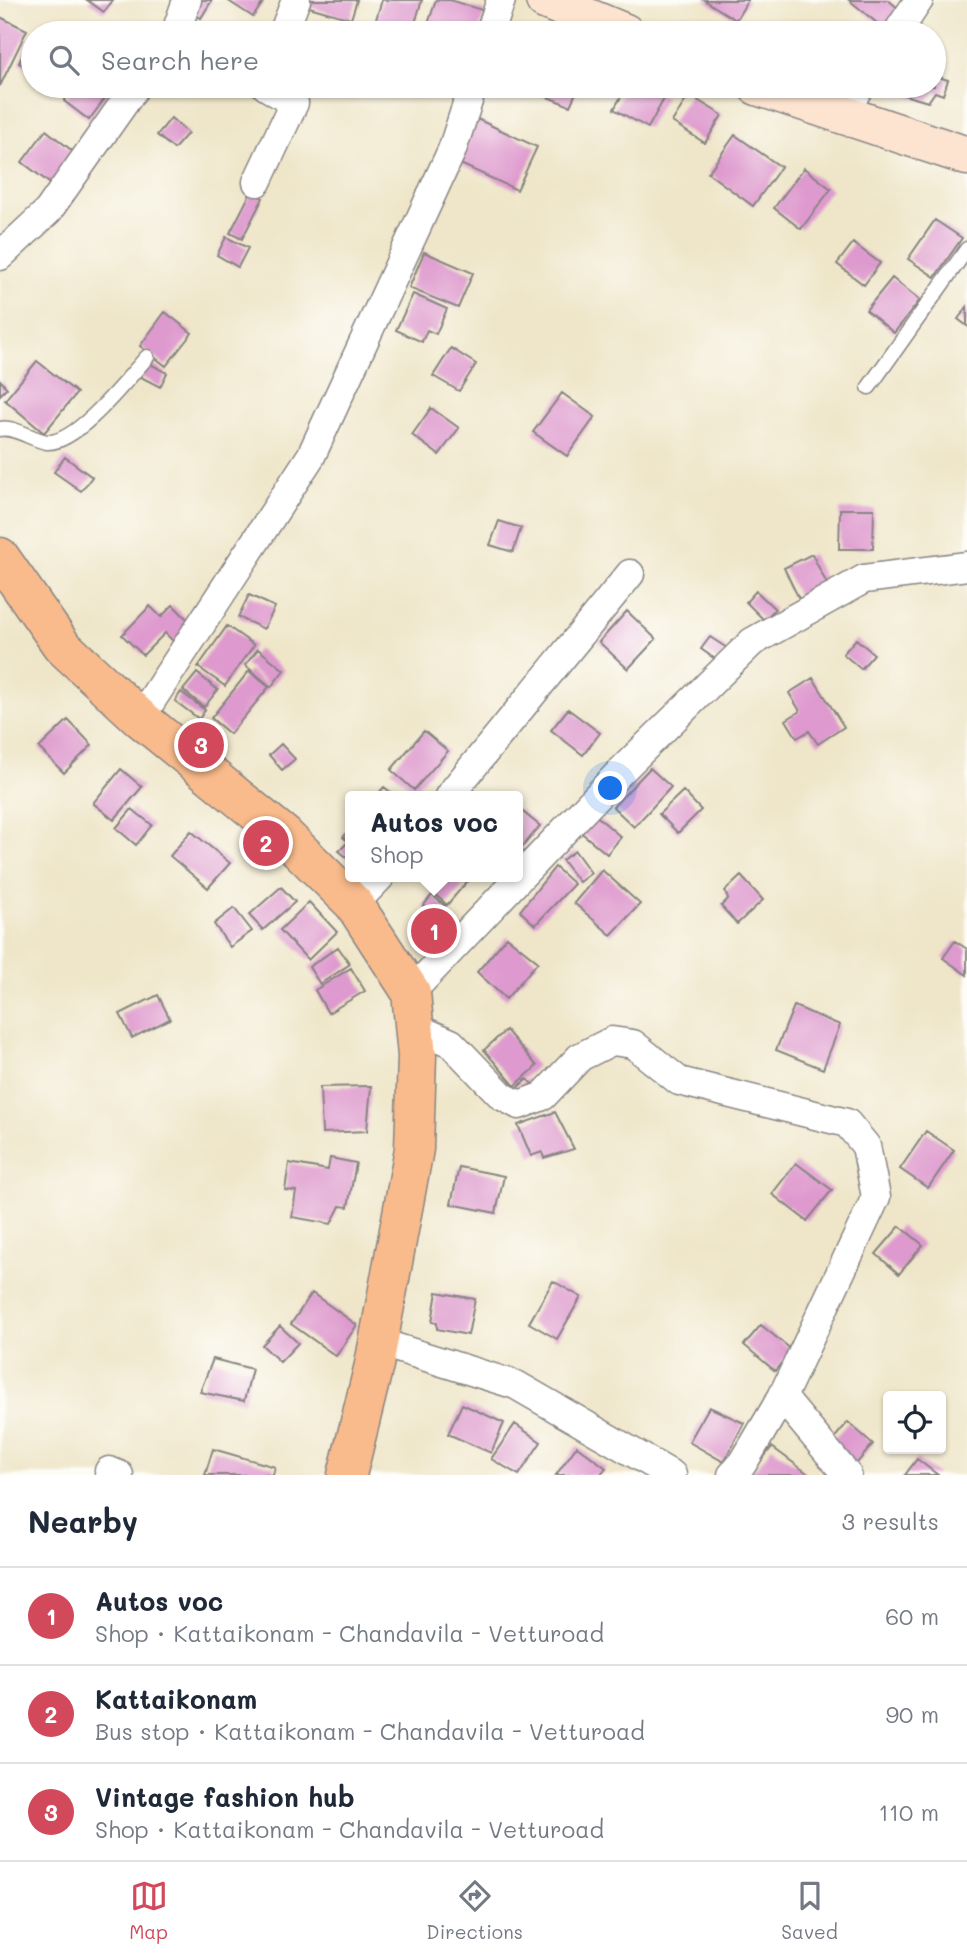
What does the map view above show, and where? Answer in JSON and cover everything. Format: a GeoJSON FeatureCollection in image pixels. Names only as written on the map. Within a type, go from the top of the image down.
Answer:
{"type":"FeatureCollection","features":[{"type":"Feature","properties":{"kind":"main road"},"geometry":{"type":"LineString","coordinates":[[545,0],[596,21]]}},
{"type":"Feature","properties":{"kind":"main road"},"geometry":{"type":"LineString","coordinates":[[851,100],[967,156]]}},
{"type":"Feature","properties":{"kind":"main road"},"geometry":{"type":"LineString","coordinates":[[0,556],[62,646],[140,719],[285,836],[354,904],[413,1010],[414,1149],[378,1342],[347,1475]]}},
{"type":"Feature","properties":{"kind":"street"},"geometry":{"type":"LineString","coordinates":[[180,21],[187,0]]}},
{"type":"Feature","properties":{"kind":"street"},"geometry":{"type":"LineString","coordinates":[[288,21],[296,0]]}},
{"type":"Feature","properties":{"kind":"street"},"geometry":{"type":"LineString","coordinates":[[494,21],[501,0]]}},
{"type":"Feature","properties":{"kind":"street"},"geometry":{"type":"LineString","coordinates":[[905,21],[919,0]]}},
{"type":"Feature","properties":{"kind":"street"},"geometry":{"type":"LineString","coordinates":[[0,256],[48,211],[128,98]]}},
{"type":"Feature","properties":{"kind":"street"},"geometry":{"type":"LineString","coordinates":[[257,182],[294,103],[286,98]]}},
{"type":"Feature","properties":{"kind":"street"},"geometry":{"type":"LineString","coordinates":[[140,719],[311,456],[452,150],[469,98]]}},
{"type":"Feature","properties":{"kind":"street"},"geometry":{"type":"LineString","coordinates":[[732,1475],[743,1463],[782,1397],[876,1197],[866,1146],[847,1123],[679,1081],[633,1044],[612,1041],[580,1057],[543,1096],[519,1105],[502,1096],[451,1043],[413,1010],[618,773],[751,642],[864,579],[967,566]]}},
{"type":"Feature","properties":{"kind":"street"},"geometry":{"type":"LineString","coordinates":[[453,791],[630,574]]}},
{"type":"Feature","properties":{"kind":"street"},"geometry":{"type":"LineString","coordinates":[[354,904],[375,882]]}},
{"type":"Feature","properties":{"kind":"street"},"geometry":{"type":"LineString","coordinates":[[378,1342],[516,1385],[673,1475]]}},
{"type":"Feature","properties":{"kind":"street"},"geometry":{"type":"LineString","coordinates":[[782,1397],[847,1475]]}},
{"type":"Feature","properties":{"kind":"lane"},"geometry":{"type":"LineString","coordinates":[[869,387],[967,249]]}},
{"type":"Feature","properties":{"kind":"lane"},"geometry":{"type":"LineString","coordinates":[[0,429],[50,442],[69,435],[106,403],[147,357]]}},
{"type":"Feature","properties":{"kind":"building"},"geometry":{"type":"Polygon","coordinates":[[[87,0],[113,0],[104,12],[87,0]]]}},
{"type":"Feature","properties":{"kind":"building"},"geometry":{"type":"Polygon","coordinates":[[[194,0],[212,0],[201,18],[188,10],[194,0]]]}},
{"type":"Feature","properties":{"kind":"building"},"geometry":{"type":"Polygon","coordinates":[[[227,0],[263,0],[264,1],[253,17],[227,0]]]}},
{"type":"Feature","properties":{"kind":"building"},"geometry":{"type":"Polygon","coordinates":[[[311,0],[357,0],[351,19],[309,7],[311,0]]]}},
{"type":"Feature","properties":{"kind":"building"},"geometry":{"type":"Polygon","coordinates":[[[382,0],[422,0],[416,21],[375,21],[382,0]]]}},
{"type":"Feature","properties":{"kind":"building"},"geometry":{"type":"Polygon","coordinates":[[[436,0],[450,0],[485,11],[482,21],[429,21],[436,0]]]}},
{"type":"Feature","properties":{"kind":"building"},"geometry":{"type":"Polygon","coordinates":[[[704,0],[748,0],[736,20],[704,0]]]}},
{"type":"Feature","properties":{"kind":"building"},"geometry":{"type":"Polygon","coordinates":[[[849,0],[888,0],[904,13],[897,21],[875,21],[849,0]]]}},
{"type":"Feature","properties":{"kind":"building"},"geometry":{"type":"Polygon","coordinates":[[[0,17],[21,27],[21,42],[0,86],[0,17]]]}},
{"type":"Feature","properties":{"kind":"building"},"geometry":{"type":"Polygon","coordinates":[[[66,98],[105,98],[89,120],[64,101],[66,98]]]}},
{"type":"Feature","properties":{"kind":"building"},"geometry":{"type":"Polygon","coordinates":[[[550,98],[574,98],[570,106],[550,98]]]}},
{"type":"Feature","properties":{"kind":"building"},"geometry":{"type":"Polygon","coordinates":[[[620,98],[664,98],[648,128],[614,109],[620,98]]]}},
{"type":"Feature","properties":{"kind":"building"},"geometry":{"type":"Polygon","coordinates":[[[687,98],[694,98],[722,115],[705,143],[672,122],[687,98]]]}},
{"type":"Feature","properties":{"kind":"building"},"geometry":{"type":"Polygon","coordinates":[[[914,98],[931,98],[928,102],[914,98]]]}},
{"type":"Feature","properties":{"kind":"building"},"geometry":{"type":"Polygon","coordinates":[[[171,118],[188,133],[174,149],[157,135],[171,118]]]}},
{"type":"Feature","properties":{"kind":"building"},"geometry":{"type":"Polygon","coordinates":[[[477,119],[537,147],[517,190],[456,162],[477,119]]]}},
{"type":"Feature","properties":{"kind":"building"},"geometry":{"type":"Polygon","coordinates":[[[46,130],[80,157],[56,188],[22,162],[46,130]]]}},
{"type":"Feature","properties":{"kind":"building"},"geometry":{"type":"Polygon","coordinates":[[[735,135],[781,167],[753,206],[708,173],[735,135]]]}},
{"type":"Feature","properties":{"kind":"building"},"geometry":{"type":"Polygon","coordinates":[[[804,168],[831,189],[801,229],[774,208],[804,168]]]}},
{"type":"Feature","properties":{"kind":"building"},"geometry":{"type":"Polygon","coordinates":[[[251,192],[263,198],[242,239],[230,233],[251,192]]]}},
{"type":"Feature","properties":{"kind":"building"},"geometry":{"type":"Polygon","coordinates":[[[935,220],[962,238],[935,277],[908,259],[935,220]]]}},
{"type":"Feature","properties":{"kind":"building"},"geometry":{"type":"Polygon","coordinates":[[[226,237],[248,248],[238,267],[217,255],[226,237]]]}},
{"type":"Feature","properties":{"kind":"building"},"geometry":{"type":"Polygon","coordinates":[[[853,243],[880,263],[864,285],[837,264],[853,243]]]}},
{"type":"Feature","properties":{"kind":"building"},"geometry":{"type":"Polygon","coordinates":[[[424,252],[473,273],[458,308],[409,288],[424,252]]]}},
{"type":"Feature","properties":{"kind":"building"},"geometry":{"type":"Polygon","coordinates":[[[892,278],[920,300],[894,333],[866,310],[892,278]]]}},
{"type":"Feature","properties":{"kind":"building"},"geometry":{"type":"Polygon","coordinates":[[[413,294],[447,309],[436,334],[427,330],[422,342],[396,330],[413,294]]]}},
{"type":"Feature","properties":{"kind":"building"},"geometry":{"type":"Polygon","coordinates":[[[967,307],[967,326],[958,319],[967,307]]]}},
{"type":"Feature","properties":{"kind":"building"},"geometry":{"type":"Polygon","coordinates":[[[165,312],[192,333],[166,366],[140,346],[165,312]]]}},
{"type":"Feature","properties":{"kind":"building"},"geometry":{"type":"Polygon","coordinates":[[[451,348],[476,364],[459,391],[433,376],[451,348]]]}},
{"type":"Feature","properties":{"kind":"building"},"geometry":{"type":"Polygon","coordinates":[[[37,361],[77,393],[44,433],[5,400],[37,361]]]}},
{"type":"Feature","properties":{"kind":"building"},"geometry":{"type":"Polygon","coordinates":[[[147,362],[167,373],[160,387],[139,376],[147,362]]]}},
{"type":"Feature","properties":{"kind":"building"},"geometry":{"type":"Polygon","coordinates":[[[0,380],[7,388],[0,395],[0,380]]]}},
{"type":"Feature","properties":{"kind":"building"},"geometry":{"type":"Polygon","coordinates":[[[562,393],[595,417],[567,456],[533,432],[562,393]]]}},
{"type":"Feature","properties":{"kind":"building"},"geometry":{"type":"Polygon","coordinates":[[[431,408],[459,428],[439,455],[412,435],[431,408]]]}},
{"type":"Feature","properties":{"kind":"building"},"geometry":{"type":"Polygon","coordinates":[[[65,457],[92,477],[81,491],[54,472],[65,457]]]}},
{"type":"Feature","properties":{"kind":"building"},"geometry":{"type":"Polygon","coordinates":[[[840,509],[874,509],[873,549],[839,549],[840,509]]]}},
{"type":"Feature","properties":{"kind":"building"},"geometry":{"type":"Polygon","coordinates":[[[499,521],[521,528],[513,552],[490,545],[499,521]]]}},
{"type":"Feature","properties":{"kind":"building"},"geometry":{"type":"Polygon","coordinates":[[[812,554],[829,588],[801,603],[784,568],[812,554]]]}},
{"type":"Feature","properties":{"kind":"building"},"geometry":{"type":"Polygon","coordinates":[[[756,591],[775,609],[764,620],[746,602],[756,591]]]}},
{"type":"Feature","properties":{"kind":"building"},"geometry":{"type":"Polygon","coordinates":[[[249,595],[275,607],[264,629],[238,617],[249,595]]]}},
{"type":"Feature","properties":{"kind":"building"},"geometry":{"type":"Polygon","coordinates":[[[173,605],[194,626],[176,644],[165,633],[143,655],[122,635],[150,606],[161,617],[173,605]]]}},
{"type":"Feature","properties":{"kind":"building"},"geometry":{"type":"Polygon","coordinates":[[[627,611],[656,639],[628,669],[599,642],[627,611]]]}},
{"type":"Feature","properties":{"kind":"building"},"geometry":{"type":"Polygon","coordinates":[[[227,626],[254,645],[225,686],[198,667],[227,626]]]}},
{"type":"Feature","properties":{"kind":"building"},"geometry":{"type":"Polygon","coordinates":[[[710,637],[727,648],[718,661],[701,649],[710,637]]]}},
{"type":"Feature","properties":{"kind":"building"},"geometry":{"type":"Polygon","coordinates":[[[856,639],[874,654],[861,669],[843,654],[856,639]]]}},
{"type":"Feature","properties":{"kind":"building"},"geometry":{"type":"Polygon","coordinates":[[[258,649],[284,670],[271,687],[245,665],[258,649]]]}},
{"type":"Feature","properties":{"kind":"building"},"geometry":{"type":"Polygon","coordinates":[[[249,671],[269,687],[230,734],[211,718],[249,671]]]}},
{"type":"Feature","properties":{"kind":"building"},"geometry":{"type":"Polygon","coordinates":[[[197,673],[218,690],[204,707],[183,690],[197,673]]]}},
{"type":"Feature","properties":{"kind":"building"},"geometry":{"type":"Polygon","coordinates":[[[813,678],[844,727],[818,744],[809,731],[797,738],[786,720],[800,711],[789,693],[813,678]]]}},
{"type":"Feature","properties":{"kind":"building"},"geometry":{"type":"Polygon","coordinates":[[[181,692],[205,710],[199,719],[175,701],[181,692]]]}},
{"type":"Feature","properties":{"kind":"building"},"geometry":{"type":"Polygon","coordinates":[[[568,709],[600,733],[583,755],[551,730],[568,709]]]}},
{"type":"Feature","properties":{"kind":"building"},"geometry":{"type":"Polygon","coordinates":[[[68,720],[92,745],[64,773],[39,748],[68,720]]]}},
{"type":"Feature","properties":{"kind":"building"},"geometry":{"type":"Polygon","coordinates":[[[424,731],[448,751],[414,790],[391,770],[424,731]]]}},
{"type":"Feature","properties":{"kind":"building"},"geometry":{"type":"Polygon","coordinates":[[[281,744],[295,759],[282,770],[269,755],[281,744]]]}},
{"type":"Feature","properties":{"kind":"building"},"geometry":{"type":"Polygon","coordinates":[[[650,768],[671,787],[634,827],[613,807],[650,768]]]}},
{"type":"Feature","properties":{"kind":"building"},"geometry":{"type":"Polygon","coordinates":[[[121,769],[142,787],[114,820],[93,803],[121,769]]]}},
{"type":"Feature","properties":{"kind":"building"},"geometry":{"type":"Polygon","coordinates":[[[683,791],[701,810],[678,833],[659,814],[683,791]]]}},
{"type":"Feature","properties":{"kind":"building"},"geometry":{"type":"Polygon","coordinates":[[[132,809],[152,825],[136,845],[116,828],[132,809]]]}},
{"type":"Feature","properties":{"kind":"building"},"geometry":{"type":"Polygon","coordinates":[[[523,812],[540,826],[523,846],[523,812]]]}},
{"type":"Feature","properties":{"kind":"building"},"geometry":{"type":"Polygon","coordinates":[[[593,813],[621,837],[607,854],[578,830],[593,813]]]}},
{"type":"Feature","properties":{"kind":"building"},"geometry":{"type":"Polygon","coordinates":[[[191,831],[230,863],[208,888],[170,856],[191,831]]]}},
{"type":"Feature","properties":{"kind":"building"},"geometry":{"type":"Polygon","coordinates":[[[345,845],[345,856],[339,851],[345,845]]]}},
{"type":"Feature","properties":{"kind":"building"},"geometry":{"type":"Polygon","coordinates":[[[575,851],[591,873],[579,882],[562,860],[575,851]]]}},
{"type":"Feature","properties":{"kind":"building"},"geometry":{"type":"Polygon","coordinates":[[[555,867],[574,884],[535,925],[520,911],[555,867]]]}},
{"type":"Feature","properties":{"kind":"building"},"geometry":{"type":"Polygon","coordinates":[[[602,870],[640,904],[611,935],[574,903],[602,870]]]}},
{"type":"Feature","properties":{"kind":"building"},"geometry":{"type":"Polygon","coordinates":[[[741,876],[763,900],[737,924],[721,906],[728,899],[725,891],[741,876]]]}},
{"type":"Feature","properties":{"kind":"building"},"geometry":{"type":"Polygon","coordinates":[[[433,882],[467,882],[447,905],[428,888],[433,882]]]}},
{"type":"Feature","properties":{"kind":"building"},"geometry":{"type":"Polygon","coordinates":[[[281,887],[295,902],[263,930],[249,915],[281,887]]]}},
{"type":"Feature","properties":{"kind":"building"},"geometry":{"type":"Polygon","coordinates":[[[432,895],[445,906],[435,917],[423,906],[432,895]]]}},
{"type":"Feature","properties":{"kind":"building"},"geometry":{"type":"Polygon","coordinates":[[[309,902],[337,932],[308,960],[280,930],[309,902]]]}},
{"type":"Feature","properties":{"kind":"building"},"geometry":{"type":"Polygon","coordinates":[[[234,908],[252,931],[230,947],[214,924],[234,908]]]}},
{"type":"Feature","properties":{"kind":"building"},"geometry":{"type":"Polygon","coordinates":[[[507,937],[538,962],[506,999],[477,972],[507,937]]]}},
{"type":"Feature","properties":{"kind":"building"},"geometry":{"type":"Polygon","coordinates":[[[955,941],[967,949],[967,975],[943,958],[955,941]]]}},
{"type":"Feature","properties":{"kind":"building"},"geometry":{"type":"Polygon","coordinates":[[[338,947],[350,964],[320,984],[309,967],[338,947]]]}},
{"type":"Feature","properties":{"kind":"building"},"geometry":{"type":"Polygon","coordinates":[[[351,968],[365,991],[328,1013],[315,990],[351,968]]]}},
{"type":"Feature","properties":{"kind":"building"},"geometry":{"type":"Polygon","coordinates":[[[158,995],[170,1019],[132,1038],[120,1014],[158,995]]]}},
{"type":"Feature","properties":{"kind":"building"},"geometry":{"type":"Polygon","coordinates":[[[794,1006],[840,1025],[823,1069],[776,1050],[794,1006]]]}},
{"type":"Feature","properties":{"kind":"building"},"geometry":{"type":"Polygon","coordinates":[[[506,1030],[537,1066],[515,1086],[484,1050],[506,1030]]]}},
{"type":"Feature","properties":{"kind":"building"},"geometry":{"type":"Polygon","coordinates":[[[527,1079],[538,1089],[528,1099],[517,1088],[527,1079]]]}},
{"type":"Feature","properties":{"kind":"building"},"geometry":{"type":"Polygon","coordinates":[[[371,1086],[367,1131],[322,1133],[320,1087],[371,1086]]]}},
{"type":"Feature","properties":{"kind":"building"},"geometry":{"type":"Polygon","coordinates":[[[555,1112],[574,1149],[544,1158],[542,1152],[531,1156],[518,1125],[555,1112]]]}},
{"type":"Feature","properties":{"kind":"building"},"geometry":{"type":"Polygon","coordinates":[[[926,1131],[954,1150],[928,1188],[900,1169],[926,1131]]]}},
{"type":"Feature","properties":{"kind":"building"},"geometry":{"type":"Polygon","coordinates":[[[330,1158],[356,1163],[348,1207],[340,1206],[331,1224],[292,1217],[296,1191],[285,1190],[289,1163],[328,1170],[330,1158]]]}},
{"type":"Feature","properties":{"kind":"building"},"geometry":{"type":"Polygon","coordinates":[[[796,1163],[832,1190],[807,1221],[772,1194],[796,1163]]]}},
{"type":"Feature","properties":{"kind":"building"},"geometry":{"type":"Polygon","coordinates":[[[459,1167],[504,1176],[496,1213],[451,1204],[459,1167]]]}},
{"type":"Feature","properties":{"kind":"building"},"geometry":{"type":"Polygon","coordinates":[[[900,1226],[923,1245],[899,1274],[876,1254],[900,1226]]]}},
{"type":"Feature","properties":{"kind":"building"},"geometry":{"type":"Polygon","coordinates":[[[553,1281],[581,1297],[557,1339],[529,1323],[553,1281]]]}},
{"type":"Feature","properties":{"kind":"building"},"geometry":{"type":"Polygon","coordinates":[[[437,1292],[475,1299],[468,1335],[437,1329],[437,1323],[432,1322],[437,1292]]]}},
{"type":"Feature","properties":{"kind":"building"},"geometry":{"type":"Polygon","coordinates":[[[312,1293],[357,1325],[336,1356],[291,1324],[312,1293]]]}},
{"type":"Feature","properties":{"kind":"building"},"geometry":{"type":"Polygon","coordinates":[[[761,1325],[792,1350],[775,1371],[744,1345],[761,1325]]]}},
{"type":"Feature","properties":{"kind":"building"},"geometry":{"type":"Polygon","coordinates":[[[280,1326],[298,1343],[280,1362],[262,1345],[280,1326]]]}},
{"type":"Feature","properties":{"kind":"building"},"geometry":{"type":"Polygon","coordinates":[[[213,1359],[252,1369],[244,1401],[200,1392],[213,1359]]]}},
{"type":"Feature","properties":{"kind":"building"},"geometry":{"type":"Polygon","coordinates":[[[462,1404],[504,1423],[491,1453],[448,1434],[462,1404]]]}},
{"type":"Feature","properties":{"kind":"building"},"geometry":{"type":"Polygon","coordinates":[[[709,1407],[744,1423],[724,1462],[689,1442],[709,1407]]]}},
{"type":"Feature","properties":{"kind":"building"},"geometry":{"type":"Polygon","coordinates":[[[848,1422],[873,1444],[852,1469],[831,1442],[848,1422]]]}},
{"type":"Feature","properties":{"kind":"building"},"geometry":{"type":"Polygon","coordinates":[[[515,1424],[541,1442],[519,1475],[491,1459],[515,1424]]]}},
{"type":"Feature","properties":{"kind":"building"},"geometry":{"type":"Polygon","coordinates":[[[577,1446],[606,1468],[600,1475],[556,1475],[577,1446]]]}},
{"type":"Feature","properties":{"kind":"building"},"geometry":{"type":"Polygon","coordinates":[[[772,1447],[807,1473],[806,1475],[750,1475],[772,1447]]]}},
{"type":"Feature","properties":{"kind":"building"},"geometry":{"type":"Polygon","coordinates":[[[213,1449],[275,1467],[273,1475],[205,1475],[213,1449]]]}},
{"type":"Feature","properties":{"kind":"building"},"geometry":{"type":"Polygon","coordinates":[[[917,1459],[938,1475],[905,1475],[917,1459]]]}},
{"type":"Feature","properties":{"kind":"place","name":"Vintage fashion hub"},"geometry":{"type":"Point","coordinates":[201,745]}},
{"type":"Feature","properties":{"kind":"place","name":"Kattaikonam"},"geometry":{"type":"Point","coordinates":[266,843]}},
{"type":"Feature","properties":{"kind":"place","name":"Autos voc"},"geometry":{"type":"Point","coordinates":[434,931]}}]}
